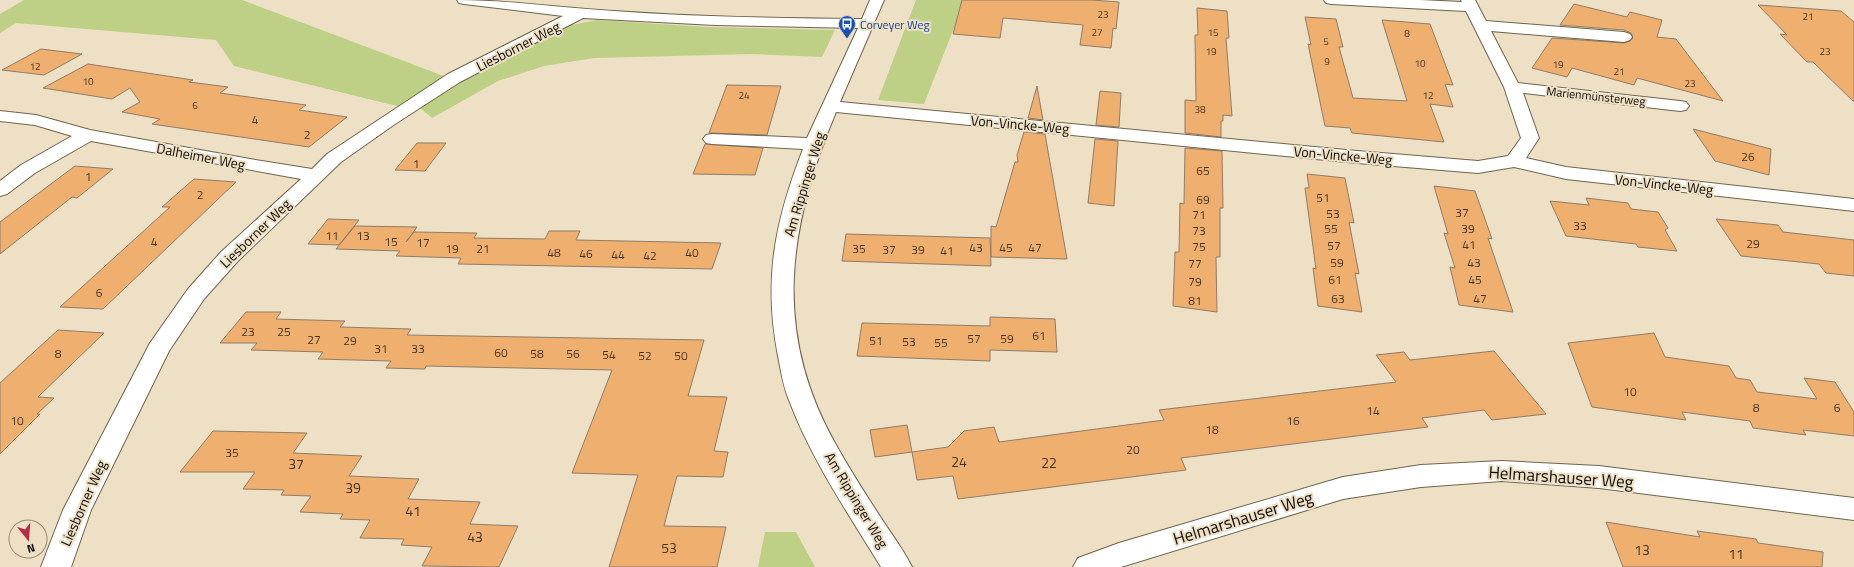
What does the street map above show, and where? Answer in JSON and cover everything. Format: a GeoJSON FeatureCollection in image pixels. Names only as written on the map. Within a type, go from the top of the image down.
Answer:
{"type":"FeatureCollection","features":[{"type":"Feature","properties":{"kind":"street"},"geometry":{"type":"LineString","coordinates":[[464,0],[579,14],[709,21],[867,24]]}},
{"type":"Feature","properties":{"kind":"street","name":"Am Rippinger Weg"},"geometry":{"type":"LineString","coordinates":[[877,0],[814,144],[787,232],[782,270],[783,318],[794,377],[804,407],[850,493],[897,567]]}},
{"type":"Feature","properties":{"kind":"street"},"geometry":{"type":"LineString","coordinates":[[1332,0],[1469,4],[1512,87],[1530,138],[1514,161]]}},
{"type":"Feature","properties":{"kind":"street","name":"Liesborner Weg"},"geometry":{"type":"LineString","coordinates":[[56,567],[77,510],[158,349],[196,294],[229,257],[340,154],[454,78],[579,14]]}},
{"type":"Feature","properties":{"kind":"street"},"geometry":{"type":"LineString","coordinates":[[1480,25],[1624,37]]}},
{"type":"Feature","properties":{"kind":"street","name":"Marienmünsterweg"},"geometry":{"type":"LineString","coordinates":[[1512,87],[1680,106]]}},
{"type":"Feature","properties":{"kind":"street","name":"Von-Vincke-Weg"},"geometry":{"type":"LineString","coordinates":[[830,106],[1478,167],[1514,161],[1566,173],[1854,205]]}},
{"type":"Feature","properties":{"kind":"street","name":"Dalheimer Weg"},"geometry":{"type":"LineString","coordinates":[[0,116],[36,120],[88,134],[315,176]]}},
{"type":"Feature","properties":{"kind":"street"},"geometry":{"type":"LineString","coordinates":[[0,190],[28,169],[88,134]]}},
{"type":"Feature","properties":{"kind":"street"},"geometry":{"type":"LineString","coordinates":[[712,139],[814,144]]}},
{"type":"Feature","properties":{"kind":"street","name":"Helmarshauser Weg"},"geometry":{"type":"LineString","coordinates":[[1088,567],[1119,555],[1343,488],[1421,476],[1502,471],[1599,477],[1854,509]]}},
{"type":"Feature","properties":{"kind":"green space"},"geometry":{"type":"Polygon","coordinates":[[[24,0],[242,0],[449,78],[405,108],[234,66],[216,40],[16,23],[0,33],[0,14],[24,0]]]}},
{"type":"Feature","properties":{"kind":"green space"},"geometry":{"type":"Polygon","coordinates":[[[916,0],[965,0],[924,104],[878,100],[916,0]]]}},
{"type":"Feature","properties":{"kind":"green space"},"geometry":{"type":"Polygon","coordinates":[[[597,20],[707,27],[835,30],[822,57],[751,54],[594,58],[544,66],[498,81],[432,118],[420,108],[463,81],[572,25],[597,20]]]}},
{"type":"Feature","properties":{"kind":"green space"},"geometry":{"type":"Polygon","coordinates":[[[765,532],[796,532],[815,567],[758,567],[765,532]]]}},
{"type":"Feature","properties":{"kind":"building"},"geometry":{"type":"Polygon","coordinates":[[[962,0],[1092,0],[1119,2],[1116,29],[1113,28],[1111,48],[1080,45],[1083,25],[1003,18],[1000,38],[953,34],[962,0]]]}},
{"type":"Feature","properties":{"kind":"building"},"geometry":{"type":"Polygon","coordinates":[[[1574,4],[1627,17],[1630,12],[1662,20],[1657,37],[1676,39],[1723,101],[1637,78],[1634,85],[1572,68],[1567,77],[1532,68],[1552,38],[1624,43],[1633,38],[1631,33],[1624,30],[1560,25],[1574,4]]]}},
{"type":"Feature","properties":{"kind":"building"},"geometry":{"type":"Polygon","coordinates":[[[1758,5],[1841,11],[1854,22],[1854,102],[1813,62],[1807,62],[1780,34],[1787,35],[1758,5]]]}},
{"type":"Feature","properties":{"kind":"building"},"geometry":{"type":"Polygon","coordinates":[[[1197,8],[1227,11],[1229,38],[1226,38],[1232,116],[1223,115],[1223,121],[1221,121],[1221,137],[1185,133],[1185,100],[1196,101],[1195,35],[1198,35],[1197,8]]]}},
{"type":"Feature","properties":{"kind":"building"},"geometry":{"type":"Polygon","coordinates":[[[1305,17],[1336,19],[1343,47],[1339,47],[1353,98],[1407,101],[1382,20],[1430,24],[1453,85],[1445,84],[1453,107],[1430,104],[1444,142],[1352,133],[1350,128],[1325,126],[1308,44],[1311,45],[1305,17]]]}},
{"type":"Feature","properties":{"kind":"building"},"geometry":{"type":"Polygon","coordinates":[[[41,49],[82,54],[44,75],[2,70],[41,49]]]}},
{"type":"Feature","properties":{"kind":"building"},"geometry":{"type":"Polygon","coordinates":[[[88,64],[193,80],[189,82],[228,87],[220,93],[306,105],[299,110],[347,117],[309,147],[152,124],[160,119],[122,112],[140,102],[130,88],[112,99],[43,88],[88,64]]]}},
{"type":"Feature","properties":{"kind":"building"},"geometry":{"type":"Polygon","coordinates":[[[727,85],[781,86],[767,135],[709,133],[727,85]]]}},
{"type":"Feature","properties":{"kind":"building"},"geometry":{"type":"Polygon","coordinates":[[[1037,86],[1043,120],[1028,118],[1037,86]]]}},
{"type":"Feature","properties":{"kind":"building"},"geometry":{"type":"Polygon","coordinates":[[[1100,91],[1121,93],[1119,127],[1096,125],[1100,91]]]}},
{"type":"Feature","properties":{"kind":"building"},"geometry":{"type":"Polygon","coordinates":[[[1693,129],[1771,149],[1769,175],[1715,161],[1693,129]]]}},
{"type":"Feature","properties":{"kind":"building"},"geometry":{"type":"Polygon","coordinates":[[[1024,132],[1045,134],[1067,259],[991,257],[991,226],[996,227],[1015,162],[1018,162],[1017,155],[1024,132]]]}},
{"type":"Feature","properties":{"kind":"building"},"geometry":{"type":"Polygon","coordinates":[[[1095,139],[1118,141],[1114,206],[1088,203],[1095,139]]]}},
{"type":"Feature","properties":{"kind":"building"},"geometry":{"type":"Polygon","coordinates":[[[417,143],[446,143],[425,171],[395,170],[417,143]]]}},
{"type":"Feature","properties":{"kind":"building"},"geometry":{"type":"Polygon","coordinates":[[[705,144],[763,148],[755,175],[693,174],[705,144]]]}},
{"type":"Feature","properties":{"kind":"building"},"geometry":{"type":"Polygon","coordinates":[[[1185,148],[1222,151],[1223,208],[1220,208],[1220,257],[1216,257],[1217,312],[1173,306],[1175,252],[1179,252],[1180,203],[1184,204],[1185,148]]]}},
{"type":"Feature","properties":{"kind":"building"},"geometry":{"type":"Polygon","coordinates":[[[75,166],[113,169],[77,198],[72,197],[0,254],[0,222],[75,166]]]}},
{"type":"Feature","properties":{"kind":"building"},"geometry":{"type":"Polygon","coordinates":[[[1307,174],[1345,178],[1354,223],[1349,222],[1359,274],[1355,273],[1362,312],[1318,306],[1313,268],[1316,269],[1305,188],[1309,188],[1307,174]]]}},
{"type":"Feature","properties":{"kind":"building"},"geometry":{"type":"Polygon","coordinates":[[[194,179],[236,182],[103,309],[60,307],[170,207],[162,207],[194,179]]]}},
{"type":"Feature","properties":{"kind":"building"},"geometry":{"type":"Polygon","coordinates":[[[1434,186],[1475,191],[1492,239],[1488,238],[1513,312],[1459,305],[1450,267],[1455,268],[1444,233],[1448,234],[1434,186]]]}},
{"type":"Feature","properties":{"kind":"building"},"geometry":{"type":"Polygon","coordinates":[[[1586,198],[1628,203],[1631,209],[1658,212],[1668,228],[1665,230],[1677,251],[1638,247],[1636,244],[1566,236],[1550,201],[1589,205],[1586,198]]]}},
{"type":"Feature","properties":{"kind":"building"},"geometry":{"type":"Polygon","coordinates":[[[328,219],[359,220],[339,245],[308,244],[328,219]]]}},
{"type":"Feature","properties":{"kind":"building"},"geometry":{"type":"Polygon","coordinates":[[[1716,219],[1778,225],[1783,232],[1854,240],[1854,276],[1826,273],[1819,264],[1741,256],[1716,219]]]}},
{"type":"Feature","properties":{"kind":"building"},"geometry":{"type":"Polygon","coordinates":[[[355,226],[417,227],[406,242],[414,232],[477,233],[474,238],[545,239],[549,231],[580,231],[576,240],[721,243],[712,269],[458,264],[461,258],[396,256],[400,251],[336,249],[355,226]]]}},
{"type":"Feature","properties":{"kind":"building"},"geometry":{"type":"Polygon","coordinates":[[[846,234],[990,238],[991,266],[842,261],[846,234]]]}},
{"type":"Feature","properties":{"kind":"building"},"geometry":{"type":"Polygon","coordinates":[[[246,312],[281,312],[276,319],[345,321],[340,327],[411,329],[407,335],[704,340],[688,396],[727,397],[714,451],[728,452],[723,477],[677,476],[664,526],[726,527],[717,567],[609,567],[638,475],[572,473],[612,370],[426,366],[425,369],[386,368],[391,361],[318,359],[323,352],[251,350],[257,343],[220,343],[246,312]]]}},
{"type":"Feature","properties":{"kind":"building"},"geometry":{"type":"Polygon","coordinates":[[[990,317],[1055,319],[1057,352],[990,350],[990,361],[857,356],[862,323],[990,326],[990,317]]]}},
{"type":"Feature","properties":{"kind":"building"},"geometry":{"type":"Polygon","coordinates":[[[58,330],[104,333],[38,397],[54,398],[0,454],[0,383],[58,330]]]}},
{"type":"Feature","properties":{"kind":"building"},"geometry":{"type":"Polygon","coordinates":[[[1654,333],[1665,357],[1729,366],[1736,378],[1750,380],[1757,392],[1817,399],[1804,378],[1835,382],[1854,412],[1854,436],[1803,430],[1806,435],[1753,428],[1750,421],[1682,412],[1686,420],[1592,407],[1568,343],[1654,333]]]}},
{"type":"Feature","properties":{"kind":"building"},"geometry":{"type":"Polygon","coordinates":[[[1494,351],[1546,414],[1492,420],[1484,410],[1422,418],[1428,427],[1181,458],[1186,470],[958,499],[953,476],[917,480],[912,452],[948,447],[964,431],[994,427],[999,442],[1164,420],[1159,410],[1396,382],[1376,355],[1404,352],[1410,360],[1494,351]]]}},
{"type":"Feature","properties":{"kind":"building"},"geometry":{"type":"Polygon","coordinates":[[[907,425],[912,452],[875,457],[870,430],[907,425]]]}},
{"type":"Feature","properties":{"kind":"building"},"geometry":{"type":"Polygon","coordinates":[[[213,431],[307,433],[293,453],[362,456],[349,476],[419,479],[408,499],[480,502],[470,524],[518,526],[499,567],[422,566],[432,547],[401,545],[404,539],[360,538],[370,520],[340,519],[343,514],[300,512],[311,496],[281,495],[284,490],[243,489],[255,472],[180,472],[213,431]]]}},
{"type":"Feature","properties":{"kind":"building"},"geometry":{"type":"Polygon","coordinates":[[[1606,522],[1700,537],[1697,531],[1756,539],[1758,543],[1823,552],[1822,567],[1623,567],[1606,522]]]}},
{"type":"Feature","properties":{"kind":"place","name":"Corveyer Weg"},"geometry":{"type":"Point","coordinates":[847,39]}}]}
